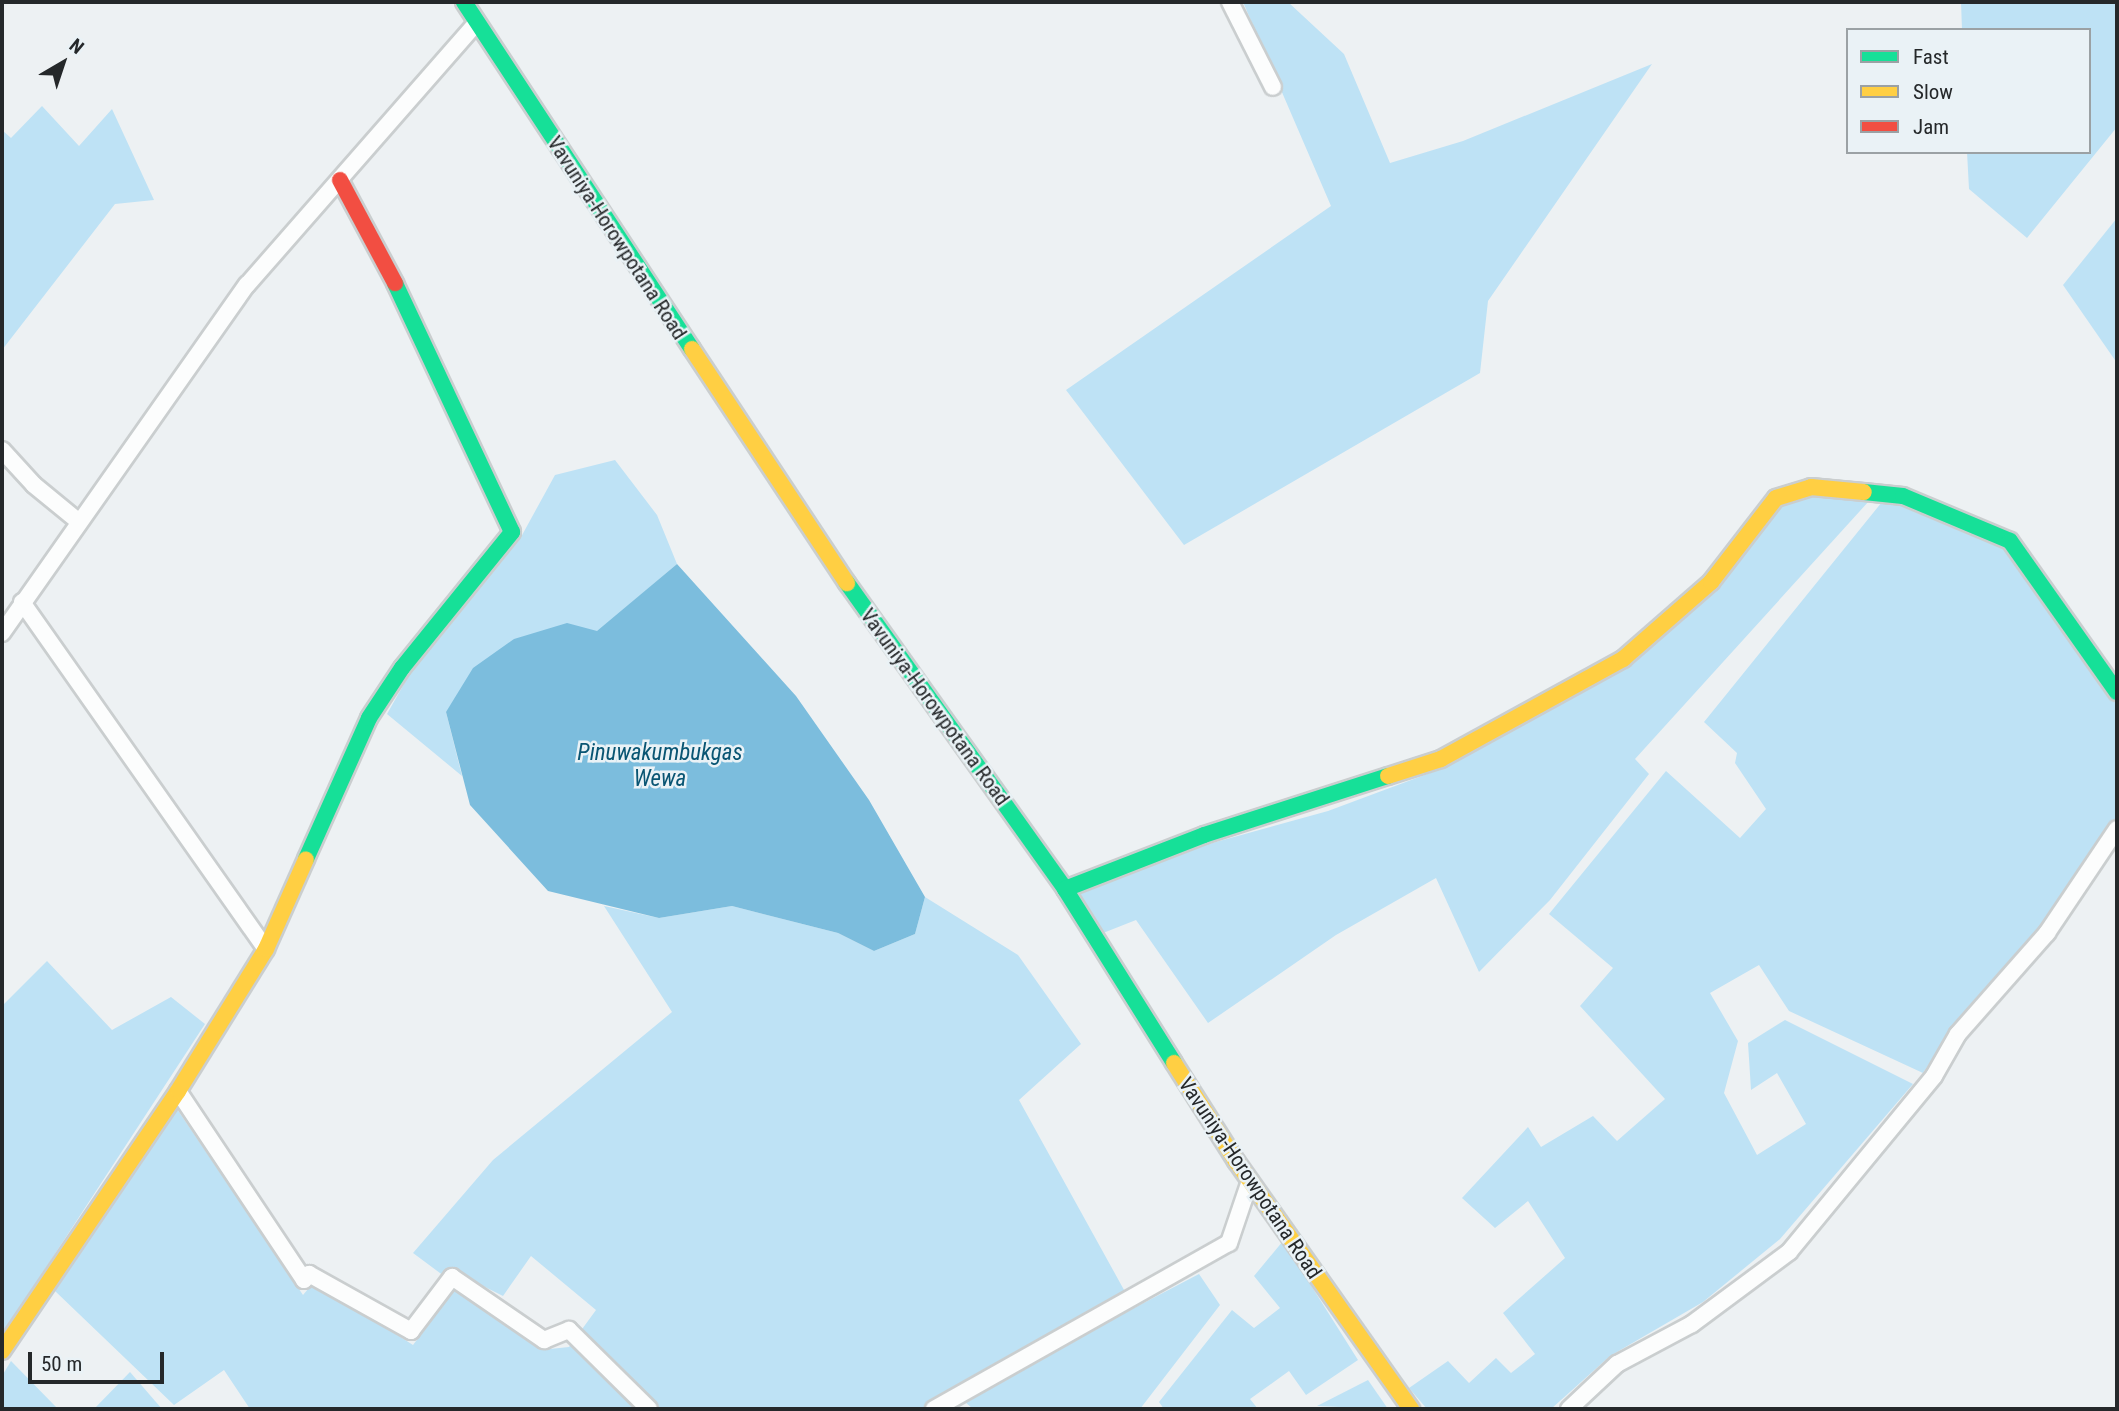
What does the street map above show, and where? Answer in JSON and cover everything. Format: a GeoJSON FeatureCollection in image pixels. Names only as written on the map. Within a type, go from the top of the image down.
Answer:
{"type":"FeatureCollection","features":[{"type":"Feature","properties":{"kind":"main road","name":"Vavuniya-Horowpotana Road"},"geometry":{"type":"LineString","coordinates":[[464,2],[844,579],[1065,889],[1250,1181],[1411,1409]]}},
{"type":"Feature","properties":{"kind":"main road"},"geometry":{"type":"LineString","coordinates":[[2,1351],[178,1091],[266,949],[369,718],[402,668],[512,532],[407,304],[340,180]]}},
{"type":"Feature","properties":{"kind":"main road"},"geometry":{"type":"LineString","coordinates":[[1065,889],[1203,835],[1441,759],[1623,659],[1711,582],[1776,498],[1811,487],[1903,496],[2010,541],[2117,692]]}},
{"type":"Feature","properties":{"kind":"street"},"geometry":{"type":"LineString","coordinates":[[1230,2],[1273,88]]}},
{"type":"Feature","properties":{"kind":"street"},"geometry":{"type":"LineString","coordinates":[[2,634],[78,521],[247,285],[476,23]]}},
{"type":"Feature","properties":{"kind":"street"},"geometry":{"type":"LineString","coordinates":[[2,450],[34,485],[78,521]]}},
{"type":"Feature","properties":{"kind":"street"},"geometry":{"type":"LineString","coordinates":[[22,603],[266,949]]}},
{"type":"Feature","properties":{"kind":"street"},"geometry":{"type":"LineString","coordinates":[[1569,1409],[1617,1364],[1692,1324],[1789,1252],[1934,1076],[1958,1034],[2047,933],[2117,829]]}},
{"type":"Feature","properties":{"kind":"street"},"geometry":{"type":"LineString","coordinates":[[178,1091],[304,1280],[309,1273],[411,1331],[452,1277],[544,1339],[569,1330],[649,1409]]}},
{"type":"Feature","properties":{"kind":"street"},"geometry":{"type":"LineString","coordinates":[[934,1409],[1229,1243],[1250,1181]]}},
{"type":"Feature","properties":{"kind":"shaded area"},"geometry":{"type":"Polygon","coordinates":[[[1243,2],[1288,2],[1344,54],[1390,163],[1463,141],[1652,64],[1488,301],[1480,373],[1184,545],[1066,390],[1331,206],[1243,2]]]}},
{"type":"Feature","properties":{"kind":"shaded area"},"geometry":{"type":"Polygon","coordinates":[[[1961,2],[2117,2],[2117,127],[2027,238],[1969,189],[1967,154],[2091,154],[2091,28],[1962,28],[1961,2]]]}},
{"type":"Feature","properties":{"kind":"shaded area"},"geometry":{"type":"Polygon","coordinates":[[[42,106],[79,146],[112,109],[154,200],[115,204],[2,350],[2,130],[11,138],[42,106]]]}},
{"type":"Feature","properties":{"kind":"shaded area"},"geometry":{"type":"Polygon","coordinates":[[[2117,218],[2117,363],[2063,285],[2117,218]]]}},
{"type":"Feature","properties":{"kind":"shaded area"},"geometry":{"type":"Polygon","coordinates":[[[615,460],[657,515],[677,564],[597,632],[446,712],[462,776],[387,714],[409,675],[521,537],[555,475],[615,460]]]}},
{"type":"Feature","properties":{"kind":"shaded area"},"geometry":{"type":"Polygon","coordinates":[[[1821,496],[1869,501],[1635,759],[1649,774],[1550,900],[1479,972],[1436,878],[1336,935],[1208,1023],[1136,920],[1098,935],[1074,891],[1205,845],[1328,811],[1446,767],[1627,666],[1784,502],[1821,496]]]}},
{"type":"Feature","properties":{"kind":"shaded area"},"geometry":{"type":"Polygon","coordinates":[[[1886,497],[2007,545],[2117,702],[2117,816],[2038,930],[1953,1029],[1923,1073],[1789,1011],[1759,965],[1710,993],[1738,1041],[1724,1093],[1757,1155],[1806,1124],[1777,1073],[1751,1090],[1748,1043],[1785,1020],[1913,1084],[1780,1239],[1703,1302],[1610,1356],[1551,1409],[1427,1409],[1409,1388],[1448,1361],[1469,1383],[1496,1358],[1511,1373],[1535,1354],[1503,1313],[1565,1258],[1528,1201],[1495,1228],[1462,1198],[1528,1127],[1541,1147],[1593,1116],[1617,1141],[1665,1099],[1580,1006],[1613,968],[1549,914],[1666,771],[1740,838],[1766,809],[1735,763],[1737,753],[1704,722],[1886,497]]]}},
{"type":"Feature","properties":{"kind":"shaded area"},"geometry":{"type":"Polygon","coordinates":[[[925,897],[1018,955],[1081,1044],[1019,1100],[1134,1308],[1199,1274],[1220,1305],[1140,1409],[973,1409],[965,1402],[953,1409],[250,1409],[224,1370],[174,1405],[55,1291],[177,1109],[303,1295],[314,1282],[413,1345],[456,1288],[540,1350],[569,1347],[596,1310],[531,1256],[503,1296],[451,1270],[444,1276],[413,1253],[493,1160],[672,1012],[604,906],[659,918],[732,906],[838,933],[874,951],[915,934],[925,897]]]}},
{"type":"Feature","properties":{"kind":"shaded area"},"geometry":{"type":"Polygon","coordinates":[[[47,961],[112,1030],[171,997],[205,1024],[2,1335],[2,1006],[47,961]]]}},
{"type":"Feature","properties":{"kind":"shaded area"},"geometry":{"type":"Polygon","coordinates":[[[1283,1241],[1358,1360],[1306,1395],[1289,1371],[1250,1399],[1258,1409],[1164,1409],[1159,1402],[1232,1310],[1254,1328],[1280,1308],[1254,1276],[1283,1241]]]}},
{"type":"Feature","properties":{"kind":"shaded area"},"geometry":{"type":"Polygon","coordinates":[[[11,1361],[58,1409],[2,1409],[2,1376],[11,1361]]]}},
{"type":"Feature","properties":{"kind":"shaded area"},"geometry":{"type":"Polygon","coordinates":[[[130,1372],[162,1409],[94,1409],[130,1372]]]}},
{"type":"Feature","properties":{"kind":"shaded area"},"geometry":{"type":"Polygon","coordinates":[[[1368,1380],[1388,1409],[1317,1406],[1368,1380]]]}},
{"type":"Feature","properties":{"kind":"water","name":"Pinuwakumbukgas Wewa"},"geometry":{"type":"Polygon","coordinates":[[[677,564],[796,696],[869,800],[925,897],[915,934],[874,951],[838,933],[732,906],[659,918],[548,891],[470,805],[446,712],[473,668],[514,639],[567,623],[597,631],[677,564]]]}},
{"type":"Feature","properties":{"kind":"traffic: fast"},"geometry":{"type":"LineString","coordinates":[[464,2],[692,349]]}},
{"type":"Feature","properties":{"kind":"traffic: fast"},"geometry":{"type":"LineString","coordinates":[[306,859],[369,718],[402,668],[512,532],[395,283]]}},
{"type":"Feature","properties":{"kind":"traffic: fast"},"geometry":{"type":"LineString","coordinates":[[1864,492],[1903,496],[2010,541],[2117,692]]}},
{"type":"Feature","properties":{"kind":"traffic: fast"},"geometry":{"type":"LineString","coordinates":[[847,583],[1065,889],[1174,1063]]}},
{"type":"Feature","properties":{"kind":"traffic: fast"},"geometry":{"type":"LineString","coordinates":[[1065,889],[1204,835],[1388,776]]}},
{"type":"Feature","properties":{"kind":"traffic: slow"},"geometry":{"type":"LineString","coordinates":[[692,349],[847,583]]}},
{"type":"Feature","properties":{"kind":"traffic: slow"},"geometry":{"type":"LineString","coordinates":[[1388,776],[1441,759],[1623,659],[1711,582],[1776,498],[1811,487],[1864,492]]}},
{"type":"Feature","properties":{"kind":"traffic: slow"},"geometry":{"type":"LineString","coordinates":[[2,1351],[178,1091],[266,949],[306,859]]}},
{"type":"Feature","properties":{"kind":"traffic: slow"},"geometry":{"type":"LineString","coordinates":[[1174,1063],[1236,1161],[1411,1409]]}},
{"type":"Feature","properties":{"kind":"traffic: jam"},"geometry":{"type":"LineString","coordinates":[[340,180],[395,283]]}}]}
